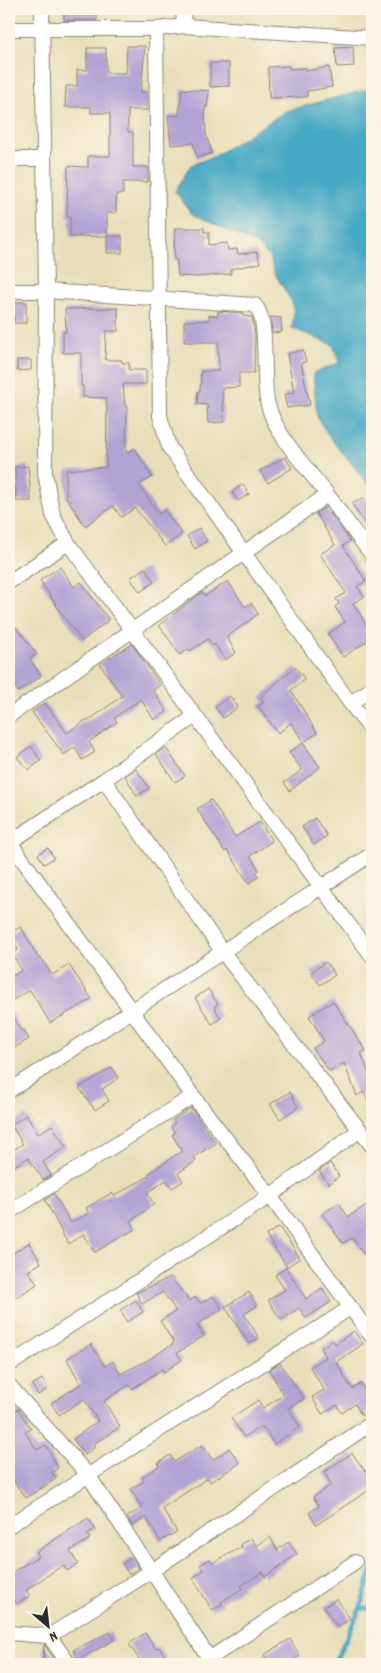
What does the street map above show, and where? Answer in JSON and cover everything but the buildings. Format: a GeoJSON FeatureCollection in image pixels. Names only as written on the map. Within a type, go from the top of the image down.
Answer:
{"type":"FeatureCollection","features":[{"type":"Feature","properties":{"kind":"street"},"geometry":{"type":"LineString","coordinates":[[42,9],[46,291],[45,473],[53,514],[68,543],[372,956]]}},
{"type":"Feature","properties":{"kind":"street"},"geometry":{"type":"LineString","coordinates":[[184,9],[184,26]]}},
{"type":"Feature","properties":{"kind":"street"},"geometry":{"type":"LineString","coordinates":[[9,28],[156,29],[184,26],[372,38]]}},
{"type":"Feature","properties":{"kind":"street"},"geometry":{"type":"LineString","coordinates":[[156,29],[160,416],[164,436],[242,552],[372,731]]}},
{"type":"Feature","properties":{"kind":"street"},"geometry":{"type":"LineString","coordinates":[[9,159],[43,158]]}},
{"type":"Feature","properties":{"kind":"street"},"geometry":{"type":"LineString","coordinates":[[9,291],[46,291],[158,300],[248,303],[260,310],[263,324],[264,380],[268,406],[274,420],[302,463],[369,549]]}},
{"type":"Feature","properties":{"kind":"street"},"geometry":{"type":"LineString","coordinates":[[9,716],[242,552],[328,495]]}},
{"type":"Feature","properties":{"kind":"street"},"geometry":{"type":"LineString","coordinates":[[9,582],[68,543]]}},
{"type":"Feature","properties":{"kind":"street"},"geometry":{"type":"LineString","coordinates":[[350,703],[372,688]]}},
{"type":"Feature","properties":{"kind":"street"},"geometry":{"type":"LineString","coordinates":[[195,716],[104,780],[9,842],[193,1096],[270,1196],[372,1337]]}},
{"type":"Feature","properties":{"kind":"street"},"geometry":{"type":"LineString","coordinates":[[104,780],[222,951],[372,1146]]}},
{"type":"Feature","properties":{"kind":"street"},"geometry":{"type":"LineString","coordinates":[[9,1091],[130,1010],[372,854]]}},
{"type":"Feature","properties":{"kind":"street"},"geometry":{"type":"LineString","coordinates":[[9,1212],[193,1096]]}},
{"type":"Feature","properties":{"kind":"street"},"geometry":{"type":"LineString","coordinates":[[9,1365],[270,1196],[360,1130]]}},
{"type":"Feature","properties":{"kind":"street"},"geometry":{"type":"LineString","coordinates":[[9,1526],[350,1308]]}},
{"type":"Feature","properties":{"kind":"street"},"geometry":{"type":"LineString","coordinates":[[9,1385],[88,1475],[153,1570],[211,1662],[355,1562]]}},
{"type":"Feature","properties":{"kind":"street"},"geometry":{"type":"LineString","coordinates":[[12,1631],[49,1636],[153,1570],[372,1423]]}},
{"type":"Feature","properties":{"kind":"street"},"geometry":{"type":"LineString","coordinates":[[49,1636],[68,1664]]}},
{"type":"Feature","properties":{"kind":"water"},"geometry":{"type":"Polygon","coordinates":[[[372,88],[372,489],[328,435],[317,417],[313,373],[339,363],[333,345],[292,328],[294,313],[292,302],[275,274],[269,257],[256,244],[192,214],[175,191],[191,165],[215,156],[286,111],[372,88]]]}},
{"type":"Feature","properties":{"kind":"waterway"},"geometry":{"type":"LineString","coordinates":[[360,1609],[372,1569]]}},
{"type":"Feature","properties":{"kind":"waterway"},"geometry":{"type":"LineString","coordinates":[[334,1664],[360,1609],[372,1608]]}}]}
